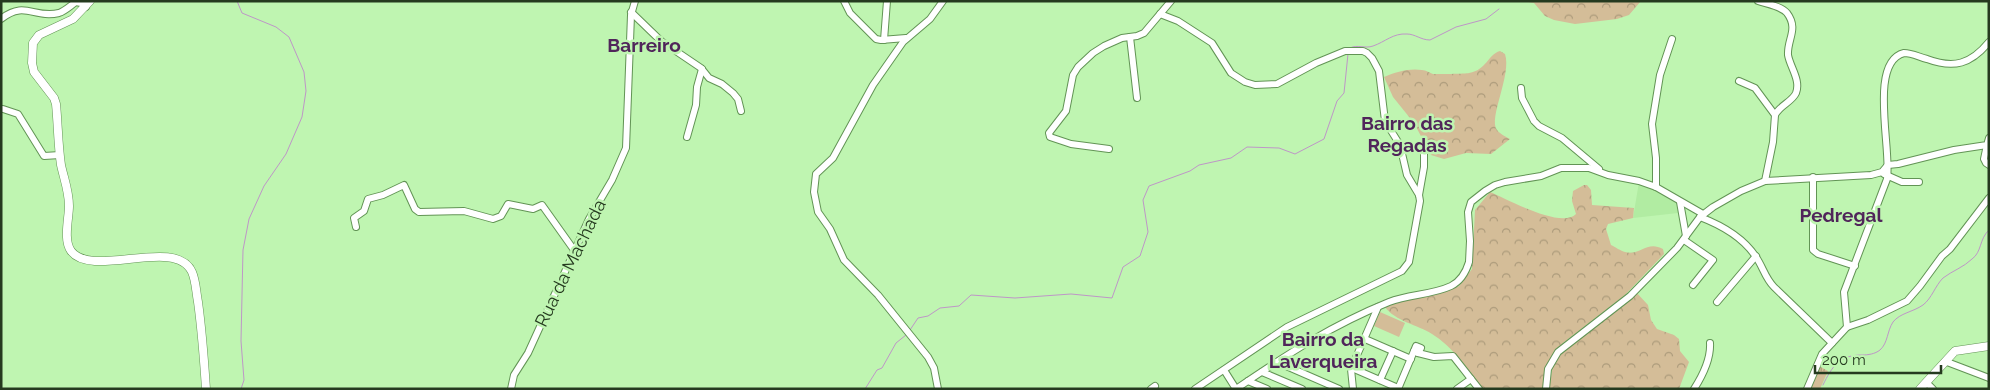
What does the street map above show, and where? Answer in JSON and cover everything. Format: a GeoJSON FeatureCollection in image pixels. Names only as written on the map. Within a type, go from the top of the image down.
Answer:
{"type":"FeatureCollection","features":[{"type":"Feature","properties":{"kind":"main road"},"geometry":{"type":"LineString","coordinates":[[88,4],[70,21],[39,35],[32,45],[34,72],[56,102],[60,155],[69,196],[68,244],[73,253],[79,257],[100,262],[138,257],[170,258],[184,263],[190,268],[194,279],[202,329],[206,389]]}},
{"type":"Feature","properties":{"kind":"main road"},"geometry":{"type":"LineString","coordinates":[[1920,389],[1955,351],[1989,346]]}},
{"type":"Feature","properties":{"kind":"street"},"geometry":{"type":"LineString","coordinates":[[630,1],[631,12],[662,42],[702,69],[709,78],[722,84],[735,95],[740,103],[740,111]]}},
{"type":"Feature","properties":{"kind":"street"},"geometry":{"type":"LineString","coordinates":[[631,12],[635,1]]}},
{"type":"Feature","properties":{"kind":"street"},"geometry":{"type":"LineString","coordinates":[[844,1],[850,13],[876,39],[906,38]]}},
{"type":"Feature","properties":{"kind":"street"},"geometry":{"type":"LineString","coordinates":[[884,40],[887,1]]}},
{"type":"Feature","properties":{"kind":"street"},"geometry":{"type":"LineString","coordinates":[[938,389],[930,361],[878,295],[844,260],[830,229],[818,212],[814,192],[816,174],[833,158],[870,89],[906,38],[930,18],[943,1]]}},
{"type":"Feature","properties":{"kind":"street"},"geometry":{"type":"LineString","coordinates":[[1109,149],[1071,144],[1051,138],[1049,133],[1066,111],[1077,68],[1097,50],[1120,39],[1138,36],[1146,31],[1171,1]]}},
{"type":"Feature","properties":{"kind":"street"},"geometry":{"type":"LineString","coordinates":[[1758,1],[1785,11],[1788,16],[1793,30],[1788,53],[1796,78],[1797,90],[1794,96],[1780,107],[1775,115],[1773,144],[1765,180]]}},
{"type":"Feature","properties":{"kind":"street"},"geometry":{"type":"LineString","coordinates":[[1,19],[9,11],[16,8],[55,13],[62,12],[76,2],[88,4]]}},
{"type":"Feature","properties":{"kind":"street","name":"Rua da Machada"},"geometry":{"type":"LineString","coordinates":[[511,389],[514,375],[530,347],[591,214],[614,175],[626,148],[631,12]]}},
{"type":"Feature","properties":{"kind":"street"},"geometry":{"type":"LineString","coordinates":[[1160,14],[1180,22],[1212,43],[1231,73],[1245,82],[1254,85],[1277,84],[1348,51],[1367,52],[1379,71],[1385,121],[1400,145],[1407,175],[1419,195]]}},
{"type":"Feature","properties":{"kind":"street"},"geometry":{"type":"LineString","coordinates":[[1130,37],[1137,98]]}},
{"type":"Feature","properties":{"kind":"street"},"geometry":{"type":"LineString","coordinates":[[1656,187],[1656,158],[1652,124],[1661,71],[1672,39]]}},
{"type":"Feature","properties":{"kind":"street"},"geometry":{"type":"LineString","coordinates":[[1847,326],[1843,297],[1888,165],[1883,85],[1892,60],[1906,52],[1940,63],[1962,62],[1975,57],[1989,42]]}},
{"type":"Feature","properties":{"kind":"street"},"geometry":{"type":"LineString","coordinates":[[687,137],[696,105],[697,87],[702,69]]}},
{"type":"Feature","properties":{"kind":"street"},"geometry":{"type":"LineString","coordinates":[[1739,81],[1754,88],[1775,115]]}},
{"type":"Feature","properties":{"kind":"street"},"geometry":{"type":"LineString","coordinates":[[1521,88],[1522,98],[1534,121],[1569,144],[1604,174]]}},
{"type":"Feature","properties":{"kind":"street"},"geometry":{"type":"LineString","coordinates":[[3,109],[17,113],[44,156],[60,155]]}},
{"type":"Feature","properties":{"kind":"street"},"geometry":{"type":"LineString","coordinates":[[1888,165],[1900,164],[1988,141],[1984,159],[1989,165]]}},
{"type":"Feature","properties":{"kind":"street"},"geometry":{"type":"LineString","coordinates":[[1196,389],[1287,327],[1396,274],[1407,266],[1417,224],[1424,166],[1424,150]]}},
{"type":"Feature","properties":{"kind":"street"},"geometry":{"type":"LineString","coordinates":[[1224,370],[1236,389],[1314,338],[1378,307],[1391,301],[1450,286],[1458,282],[1467,270],[1470,253],[1469,207],[1471,202],[1484,191],[1505,182],[1541,176],[1561,168],[1589,168],[1604,174],[1632,179],[1656,187],[1725,228],[1756,256],[1765,276],[1774,288],[1832,343]]}},
{"type":"Feature","properties":{"kind":"street"},"geometry":{"type":"LineString","coordinates":[[1546,389],[1549,367],[1559,350],[1630,296],[1685,238],[1702,216],[1727,198],[1765,180],[1884,174],[1904,182],[1919,182]]}},
{"type":"Feature","properties":{"kind":"street"},"geometry":{"type":"LineString","coordinates":[[1813,177],[1813,250],[1818,254],[1855,266]]}},
{"type":"Feature","properties":{"kind":"street"},"geometry":{"type":"LineString","coordinates":[[356,227],[355,216],[364,211],[368,199],[381,196],[404,184],[416,210],[421,213],[464,211],[494,218],[501,216],[508,204],[533,209],[542,205],[574,250]]}},
{"type":"Feature","properties":{"kind":"street"},"geometry":{"type":"LineString","coordinates":[[1807,389],[1822,355],[1847,326],[1868,320],[1906,301],[1925,280],[1942,256],[1950,249],[1989,198]]}},
{"type":"Feature","properties":{"kind":"street"},"geometry":{"type":"LineString","coordinates":[[1680,202],[1685,238],[1712,259],[1711,264],[1693,284]]}},
{"type":"Feature","properties":{"kind":"street"},"geometry":{"type":"LineString","coordinates":[[1717,302],[1756,256]]}},
{"type":"Feature","properties":{"kind":"street"},"geometry":{"type":"LineString","coordinates":[[1354,389],[1352,368],[1378,307]]}},
{"type":"Feature","properties":{"kind":"street"},"geometry":{"type":"LineString","coordinates":[[1364,339],[1411,359]]}},
{"type":"Feature","properties":{"kind":"street"},"geometry":{"type":"LineString","coordinates":[[1694,389],[1703,374],[1710,355],[1710,343]]}},
{"type":"Feature","properties":{"kind":"street"},"geometry":{"type":"LineString","coordinates":[[1380,380],[1393,351]]}},
{"type":"Feature","properties":{"kind":"street"},"geometry":{"type":"LineString","coordinates":[[1352,368],[1398,388],[1416,352],[1434,357],[1454,356],[1479,389]]}},
{"type":"Feature","properties":{"kind":"street"},"geometry":{"type":"LineString","coordinates":[[1276,362],[1339,389]]}},
{"type":"Feature","properties":{"kind":"street"},"geometry":{"type":"LineString","coordinates":[[1946,362],[1989,378]]}},
{"type":"Feature","properties":{"kind":"street"},"geometry":{"type":"LineString","coordinates":[[1262,372],[1302,389]]}},
{"type":"Feature","properties":{"kind":"street"},"geometry":{"type":"LineString","coordinates":[[1458,389],[1471,379]]}},
{"type":"Feature","properties":{"kind":"street"},"geometry":{"type":"LineString","coordinates":[[1248,381],[1266,389]]}},
{"type":"Feature","properties":{"kind":"street"},"geometry":{"type":"LineString","coordinates":[[1926,382],[1933,389]]}},
{"type":"Feature","properties":{"kind":"shaded area"},"geometry":{"type":"Polygon","coordinates":[[[1639,182],[1676,200],[1678,213],[1633,218],[1639,182]]]}},
{"type":"Feature","properties":{"kind":"green space"},"geometry":{"type":"Polygon","coordinates":[[[1522,1],[1641,1],[1629,15],[1617,19],[1575,24],[1554,20],[1545,16],[1534,3],[1522,1]]]}},
{"type":"Feature","properties":{"kind":"green space"},"geometry":{"type":"Polygon","coordinates":[[[1500,51],[1505,54],[1506,63],[1495,124],[1498,131],[1510,139],[1491,154],[1466,153],[1444,159],[1431,155],[1414,123],[1393,97],[1384,77],[1412,70],[1423,70],[1433,74],[1469,73],[1480,69],[1492,56],[1500,51]]]}},
{"type":"Feature","properties":{"kind":"green space"},"geometry":{"type":"Polygon","coordinates":[[[1587,185],[1591,190],[1592,205],[1634,208],[1633,218],[1608,224],[1606,229],[1611,245],[1630,253],[1652,246],[1663,249],[1664,254],[1625,295],[1563,343],[1553,354],[1546,368],[1545,389],[1482,389],[1466,366],[1439,339],[1395,316],[1385,307],[1389,304],[1444,292],[1459,286],[1472,269],[1475,210],[1490,192],[1534,211],[1559,218],[1569,218],[1576,214],[1572,201],[1573,191],[1587,185]]]}},
{"type":"Feature","properties":{"kind":"green space"},"geometry":{"type":"Polygon","coordinates":[[[1636,292],[1648,305],[1651,320],[1657,329],[1674,335],[1679,339],[1680,351],[1689,362],[1679,389],[1549,389],[1553,365],[1561,352],[1636,292]]]}},
{"type":"Feature","properties":{"kind":"green space"},"geometry":{"type":"Polygon","coordinates":[[[1380,312],[1405,323],[1399,337],[1374,326],[1380,312]]]}},
{"type":"Feature","properties":{"kind":"green space"},"geometry":{"type":"Polygon","coordinates":[[[1819,366],[1828,371],[1820,389],[1810,389],[1819,366]]]}},
{"type":"Feature","properties":{"kind":"waterway"},"geometry":{"type":"LineString","coordinates":[[237,1],[242,13],[276,27],[289,37],[304,72],[306,91],[302,117],[286,154],[264,186],[249,219],[243,250],[241,341],[244,380],[241,389]]}},
{"type":"Feature","properties":{"kind":"waterway"},"geometry":{"type":"LineString","coordinates":[[1350,48],[1355,46],[1373,46],[1393,36],[1402,34],[1410,34],[1430,40],[1456,27],[1486,19],[1499,9]]}},
{"type":"Feature","properties":{"kind":"waterway"},"geometry":{"type":"LineString","coordinates":[[910,330],[918,318],[928,316],[940,308],[959,306],[971,295],[1015,298],[1071,294],[1112,298],[1123,267],[1140,256],[1148,232],[1143,200],[1149,186],[1190,171],[1199,165],[1231,158],[1247,147],[1279,148],[1295,154],[1324,139],[1337,101],[1344,93],[1348,54]]}},
{"type":"Feature","properties":{"kind":"waterway"},"geometry":{"type":"LineString","coordinates":[[1823,385],[1833,367],[1842,359],[1871,354],[1880,350],[1885,344],[1893,322],[1923,305],[1943,278],[1975,256],[1989,230]]}},
{"type":"Feature","properties":{"kind":"waterway"},"geometry":{"type":"LineString","coordinates":[[865,389],[877,370],[882,368],[896,343],[906,335]]}},
{"type":"Feature","properties":{"kind":"district","name":"Barreiro"},"geometry":{"type":"Point","coordinates":[644,45]}},
{"type":"Feature","properties":{"kind":"district","name":"Bairro das Regadas"},"geometry":{"type":"Point","coordinates":[1407,134]}},
{"type":"Feature","properties":{"kind":"district","name":"Pedregal"},"geometry":{"type":"Point","coordinates":[1841,215]}},
{"type":"Feature","properties":{"kind":"district","name":"Bairro da Laverqueira"},"geometry":{"type":"Point","coordinates":[1323,350]}}]}
